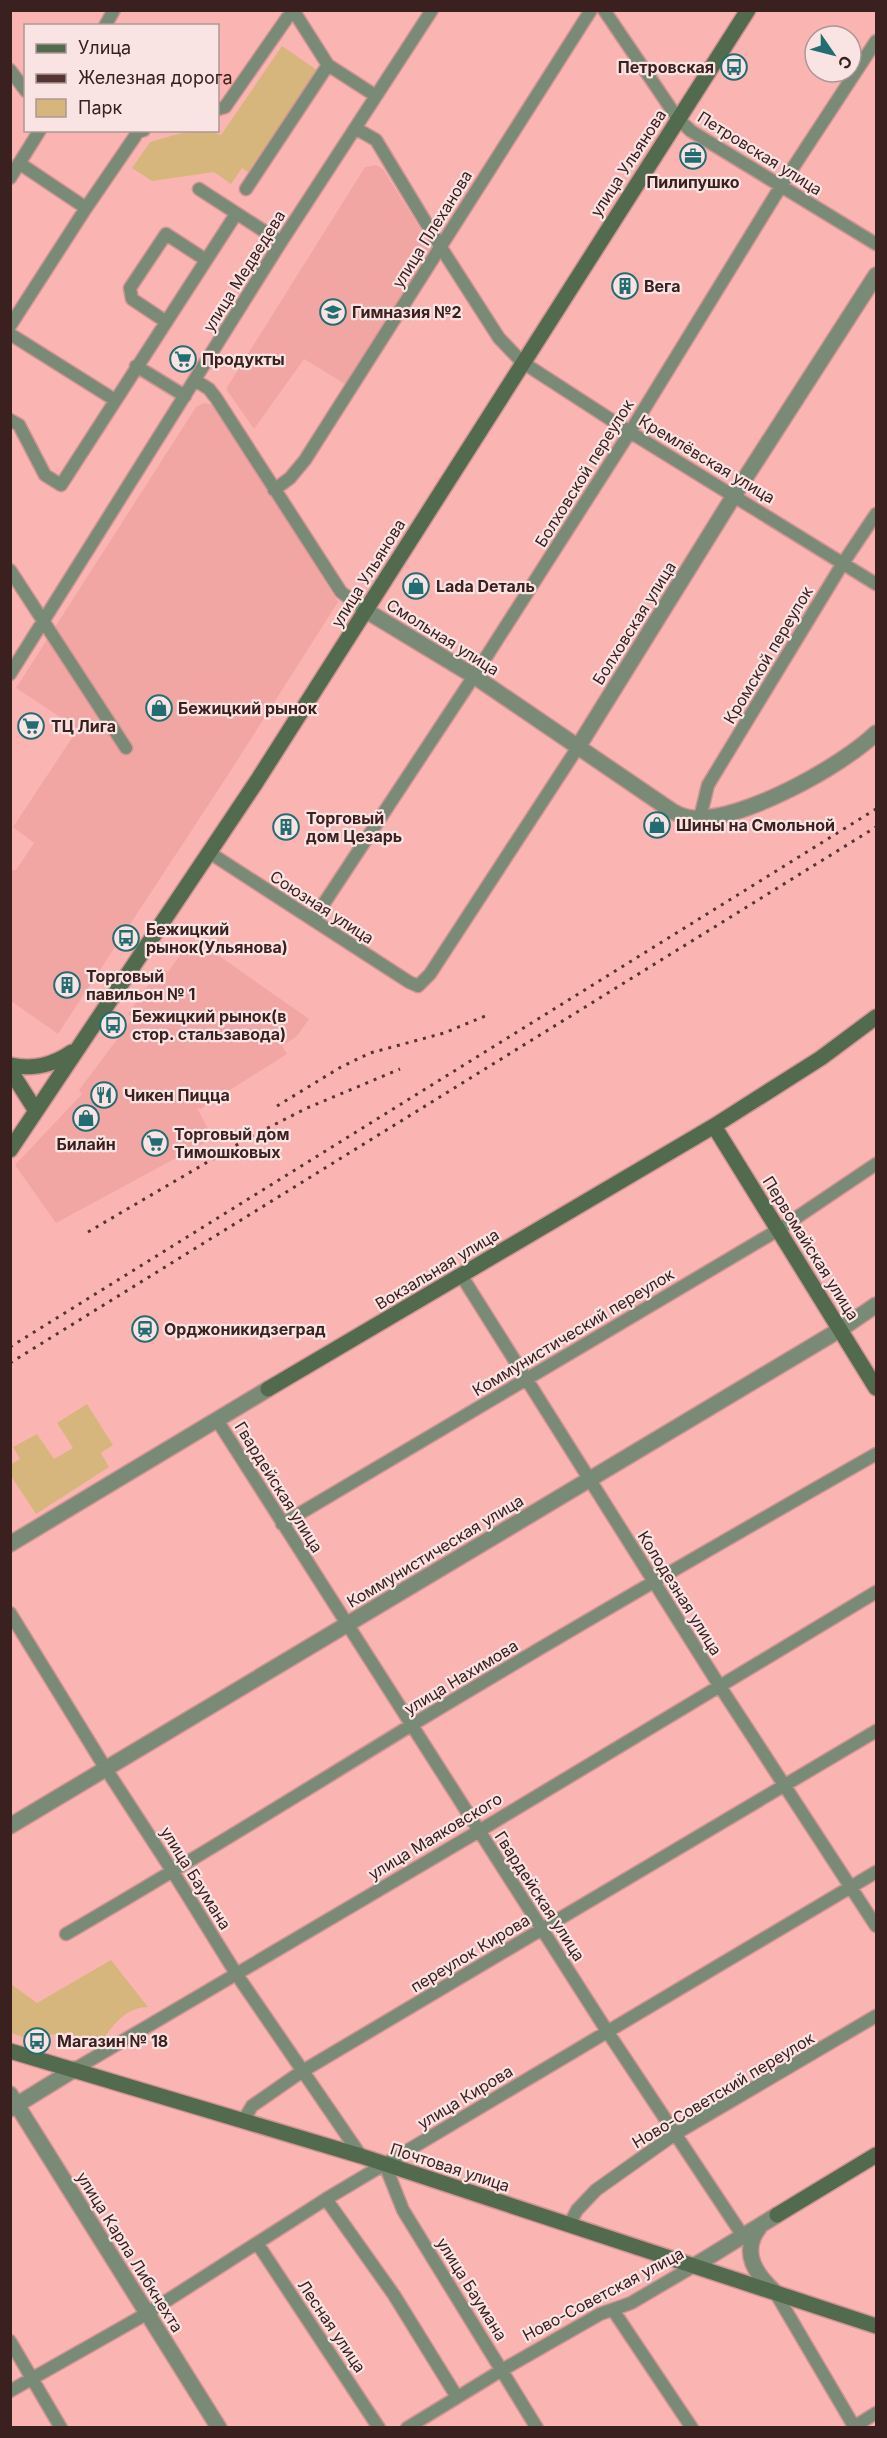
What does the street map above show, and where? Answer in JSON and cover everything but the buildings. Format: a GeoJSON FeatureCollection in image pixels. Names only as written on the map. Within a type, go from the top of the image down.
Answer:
{"type":"FeatureCollection","features":[{"type":"Feature","properties":{"kind":"main road","name":"улица Ульянова"},"geometry":{"type":"LineString","coordinates":[[10,1150],[210,852],[748,10]]}},
{"type":"Feature","properties":{"kind":"main road","name":"Вокзальная улица"},"geometry":{"type":"LineString","coordinates":[[268,1389],[714,1126],[821,1058],[876,1017]]}},
{"type":"Feature","properties":{"kind":"main road"},"geometry":{"type":"LineString","coordinates":[[10,1065],[40,1067],[63,1059],[77,1049]]}},
{"type":"Feature","properties":{"kind":"main road"},"geometry":{"type":"LineString","coordinates":[[10,1070],[36,1111]]}},
{"type":"Feature","properties":{"kind":"main road","name":"Первомайская улица"},"geometry":{"type":"LineString","coordinates":[[714,1126],[876,1388]]}},
{"type":"Feature","properties":{"kind":"main road","name":"Почтовая улица"},"geometry":{"type":"LineString","coordinates":[[10,2051],[361,2156],[876,2326]]}},
{"type":"Feature","properties":{"kind":"main road","name":"Ново-Советская улица"},"geometry":{"type":"LineString","coordinates":[[777,2216],[876,2155]]}},
{"type":"Feature","properties":{"kind":"street"},"geometry":{"type":"LineString","coordinates":[[106,24],[114,10]]}},
{"type":"Feature","properties":{"kind":"street","name":"улица Медведева"},"geometry":{"type":"LineString","coordinates":[[10,674],[281,242],[432,10]]}},
{"type":"Feature","properties":{"kind":"street","name":"улица Плеханова"},"geometry":{"type":"LineString","coordinates":[[274,490],[290,478],[306,460],[591,10]]}},
{"type":"Feature","properties":{"kind":"street","name":"Петровская улица"},"geometry":{"type":"LineString","coordinates":[[604,10],[678,118],[691,131],[876,244]]}},
{"type":"Feature","properties":{"kind":"street"},"geometry":{"type":"LineString","coordinates":[[219,109],[225,107],[293,11],[328,65],[376,96]]}},
{"type":"Feature","properties":{"kind":"street","name":"Болховской переулок"},"geometry":{"type":"LineString","coordinates":[[313,920],[474,676],[630,432],[781,186],[876,41]]}},
{"type":"Feature","properties":{"kind":"street"},"geometry":{"type":"LineString","coordinates":[[246,189],[328,65]]}},
{"type":"Feature","properties":{"kind":"street"},"geometry":{"type":"LineString","coordinates":[[10,70],[24,88]]}},
{"type":"Feature","properties":{"kind":"street","name":"Кремлёвская улица"},"geometry":{"type":"LineString","coordinates":[[355,128],[376,140],[499,338],[522,362],[630,432],[735,494],[876,584]]}},
{"type":"Feature","properties":{"kind":"street"},"geometry":{"type":"LineString","coordinates":[[10,178],[38,132]]}},
{"type":"Feature","properties":{"kind":"street"},"geometry":{"type":"LineString","coordinates":[[10,326],[138,132]]}},
{"type":"Feature","properties":{"kind":"street"},"geometry":{"type":"LineString","coordinates":[[19,163],[86,208]]}},
{"type":"Feature","properties":{"kind":"street"},"geometry":{"type":"LineString","coordinates":[[199,189],[281,242]]}},
{"type":"Feature","properties":{"kind":"street"},"geometry":{"type":"LineString","coordinates":[[10,420],[19,425],[45,475],[61,485],[165,321],[237,214]]}},
{"type":"Feature","properties":{"kind":"street"},"geometry":{"type":"LineString","coordinates":[[165,321],[132,299],[130,288],[166,234],[206,260]]}},
{"type":"Feature","properties":{"kind":"street","name":"Болховская улица"},"geometry":{"type":"LineString","coordinates":[[418,986],[430,974],[578,747],[735,494],[876,275]]}},
{"type":"Feature","properties":{"kind":"street"},"geometry":{"type":"LineString","coordinates":[[10,334],[115,400]]}},
{"type":"Feature","properties":{"kind":"street"},"geometry":{"type":"LineString","coordinates":[[136,366],[185,396]]}},
{"type":"Feature","properties":{"kind":"street","name":"Смольная улица"},"geometry":{"type":"LineString","coordinates":[[195,380],[209,389],[216,398],[341,592],[365,610],[474,676],[683,816],[700,818]]}},
{"type":"Feature","properties":{"kind":"street","name":"Кромской переулок"},"geometry":{"type":"LineString","coordinates":[[700,818],[708,784],[843,563],[876,514]]}},
{"type":"Feature","properties":{"kind":"street"},"geometry":{"type":"LineString","coordinates":[[10,570],[126,748]]}},
{"type":"Feature","properties":{"kind":"street"},"geometry":{"type":"LineString","coordinates":[[700,818],[720,815],[767,800],[873,739]]}},
{"type":"Feature","properties":{"kind":"street","name":"Союзная улица"},"geometry":{"type":"LineString","coordinates":[[210,852],[418,986]]}},
{"type":"Feature","properties":{"kind":"street","name":"Коммунистический переулок"},"geometry":{"type":"LineString","coordinates":[[282,1524],[778,1230],[876,1164]]}},
{"type":"Feature","properties":{"kind":"street","name":"Колодезная улица"},"geometry":{"type":"LineString","coordinates":[[461,1275],[527,1378],[588,1480],[876,1926]]}},
{"type":"Feature","properties":{"kind":"street","name":"Коммунистическая улица"},"geometry":{"type":"LineString","coordinates":[[10,1826],[841,1329],[876,1305]]}},
{"type":"Feature","properties":{"kind":"street","name":"Вокзальная улица"},"geometry":{"type":"LineString","coordinates":[[10,1544],[268,1389]]}},
{"type":"Feature","properties":{"kind":"street","name":"Гвардейская улица"},"geometry":{"type":"LineString","coordinates":[[217,1420],[478,1831],[743,2236]]}},
{"type":"Feature","properties":{"kind":"street","name":"улица Нахимова"},"geometry":{"type":"LineString","coordinates":[[66,1934],[654,1582],[876,1454]]}},
{"type":"Feature","properties":{"kind":"street","name":"улица Маяковского"},"geometry":{"type":"LineString","coordinates":[[13,2102],[75,2069],[237,1975],[876,1592]]}},
{"type":"Feature","properties":{"kind":"street","name":"улица Баумана"},"geometry":{"type":"LineString","coordinates":[[10,1612],[106,1769],[237,1975],[301,2072],[361,2156]]}},
{"type":"Feature","properties":{"kind":"street","name":"переулок Кирова"},"geometry":{"type":"LineString","coordinates":[[243,2121],[252,2106],[301,2072],[876,1731]]}},
{"type":"Feature","properties":{"kind":"street","name":"улица Кирова"},"geometry":{"type":"LineString","coordinates":[[10,2391],[146,2314],[326,2199],[876,1872]]}},
{"type":"Feature","properties":{"kind":"street","name":"Ново-Советский переулок"},"geometry":{"type":"LineString","coordinates":[[569,2225],[577,2210],[596,2190],[675,2134],[876,2016]]}},
{"type":"Feature","properties":{"kind":"street","name":"улица Карла Либкнехта"},"geometry":{"type":"LineString","coordinates":[[13,2102],[219,2427]]}},
{"type":"Feature","properties":{"kind":"street","name":"улица Баумана"},"geometry":{"type":"LineString","coordinates":[[385,2165],[403,2210],[537,2427]]}},
{"type":"Feature","properties":{"kind":"street"},"geometry":{"type":"LineString","coordinates":[[326,2199],[394,2295],[457,2397]]}},
{"type":"Feature","properties":{"kind":"street","name":"Ново-Советская улица"},"geometry":{"type":"LineString","coordinates":[[407,2427],[600,2314],[638,2300],[777,2216]]}},
{"type":"Feature","properties":{"kind":"street"},"geometry":{"type":"LineString","coordinates":[[761,2225],[750,2243],[750,2258],[762,2280],[775,2292],[854,2427],[876,2412]]}},
{"type":"Feature","properties":{"kind":"street","name":"Лесная улица"},"geometry":{"type":"LineString","coordinates":[[257,2243],[379,2427]]}},
{"type":"Feature","properties":{"kind":"street"},"geometry":{"type":"LineString","coordinates":[[613,2310],[692,2427]]}},
{"type":"Feature","properties":{"kind":"street"},"geometry":{"type":"LineString","coordinates":[[10,2341],[61,2427]]}},
{"type":"Feature","properties":{"kind":"shaded area","name":"Гимназия №2"},"geometry":{"type":"Polygon","coordinates":[[[376,165],[383,169],[434,251],[345,384],[304,359],[254,429],[226,389],[365,167],[376,165]]]}},
{"type":"Feature","properties":{"kind":"shaded area","name":"Бежицкий рынок"},"geometry":{"type":"Polygon","coordinates":[[[204,403],[214,405],[338,602],[58,1034],[11,1001],[10,870],[16,870],[34,843],[13,827],[78,729],[16,688],[196,407],[204,403]]]}},
{"type":"Feature","properties":{"kind":"shaded area"},"geometry":{"type":"Polygon","coordinates":[[[191,940],[212,955],[215,953],[309,1019],[297,1036],[282,1046],[287,1054],[200,1109],[197,1108],[213,1138],[56,1223],[15,1165],[82,1094],[79,1090],[133,1018],[128,1014],[161,967],[168,972],[191,940]]]}},
{"type":"Feature","properties":{"kind":"green space"},"geometry":{"type":"Polygon","coordinates":[[[282,46],[317,70],[248,172],[242,168],[231,184],[214,172],[152,181],[132,168],[150,142],[189,132],[212,132],[221,135],[282,46]]]}},
{"type":"Feature","properties":{"kind":"green space"},"geometry":{"type":"Polygon","coordinates":[[[87,1404],[113,1445],[101,1453],[109,1467],[36,1514],[11,1476],[11,1464],[20,1459],[13,1447],[37,1434],[54,1459],[73,1448],[57,1423],[87,1404]]]}},
{"type":"Feature","properties":{"kind":"green space"},"geometry":{"type":"Polygon","coordinates":[[[111,1960],[148,2007],[139,2008],[124,2015],[96,2049],[79,2044],[72,2032],[31,2040],[11,2033],[11,1984],[37,2003],[111,1960]]]}},
{"type":"Feature","properties":{"kind":"railway"},"geometry":{"type":"LineString","coordinates":[[10,1347],[876,809]]}},
{"type":"Feature","properties":{"kind":"railway"},"geometry":{"type":"LineString","coordinates":[[10,1363],[876,827]]}},
{"type":"Feature","properties":{"kind":"railway"},"geometry":{"type":"LineString","coordinates":[[277,1106],[341,1067],[370,1053],[444,1033],[490,1014]]}},
{"type":"Feature","properties":{"kind":"railway"},"geometry":{"type":"LineString","coordinates":[[88,1232],[252,1136],[307,1108],[400,1069]]}},
{"type":"Feature","properties":{"kind":"place","name":"Петровская"},"geometry":{"type":"Point","coordinates":[734,67]}},
{"type":"Feature","properties":{"kind":"place","name":"Пилипушко"},"geometry":{"type":"Point","coordinates":[693,156]}},
{"type":"Feature","properties":{"kind":"place","name":"Вега"},"geometry":{"type":"Point","coordinates":[625,286]}},
{"type":"Feature","properties":{"kind":"place","name":"Гимназия №2"},"geometry":{"type":"Point","coordinates":[333,312]}},
{"type":"Feature","properties":{"kind":"place","name":"Продукты"},"geometry":{"type":"Point","coordinates":[183,359]}},
{"type":"Feature","properties":{"kind":"place","name":"Lada Dеталь"},"geometry":{"type":"Point","coordinates":[416,586]}},
{"type":"Feature","properties":{"kind":"place","name":"Бежицкий рынок"},"geometry":{"type":"Point","coordinates":[159,708]}},
{"type":"Feature","properties":{"kind":"place","name":"ТЦ Лига"},"geometry":{"type":"Point","coordinates":[31,726]}},
{"type":"Feature","properties":{"kind":"place","name":"Шины на Смольной"},"geometry":{"type":"Point","coordinates":[657,825]}},
{"type":"Feature","properties":{"kind":"place","name":"Торговый дом Цезарь"},"geometry":{"type":"Point","coordinates":[286,827]}},
{"type":"Feature","properties":{"kind":"place","name":"Бежицкий рынок(Ульянова)"},"geometry":{"type":"Point","coordinates":[126,938]}},
{"type":"Feature","properties":{"kind":"place","name":"Торговый павильон № 1"},"geometry":{"type":"Point","coordinates":[67,985]}},
{"type":"Feature","properties":{"kind":"place","name":"Бежицкий рынок(в стор. стальзавода)"},"geometry":{"type":"Point","coordinates":[113,1025]}},
{"type":"Feature","properties":{"kind":"place","name":"Чикен Пицца"},"geometry":{"type":"Point","coordinates":[104,1095]}},
{"type":"Feature","properties":{"kind":"place","name":"Билайн"},"geometry":{"type":"Point","coordinates":[86,1118]}},
{"type":"Feature","properties":{"kind":"place","name":"Торговый дом Тимошковых"},"geometry":{"type":"Point","coordinates":[155,1143]}},
{"type":"Feature","properties":{"kind":"place","name":"Орджоникидзеград"},"geometry":{"type":"Point","coordinates":[145,1329]}},
{"type":"Feature","properties":{"kind":"place","name":"Магазин № 18"},"geometry":{"type":"Point","coordinates":[37,2041]}}]}
